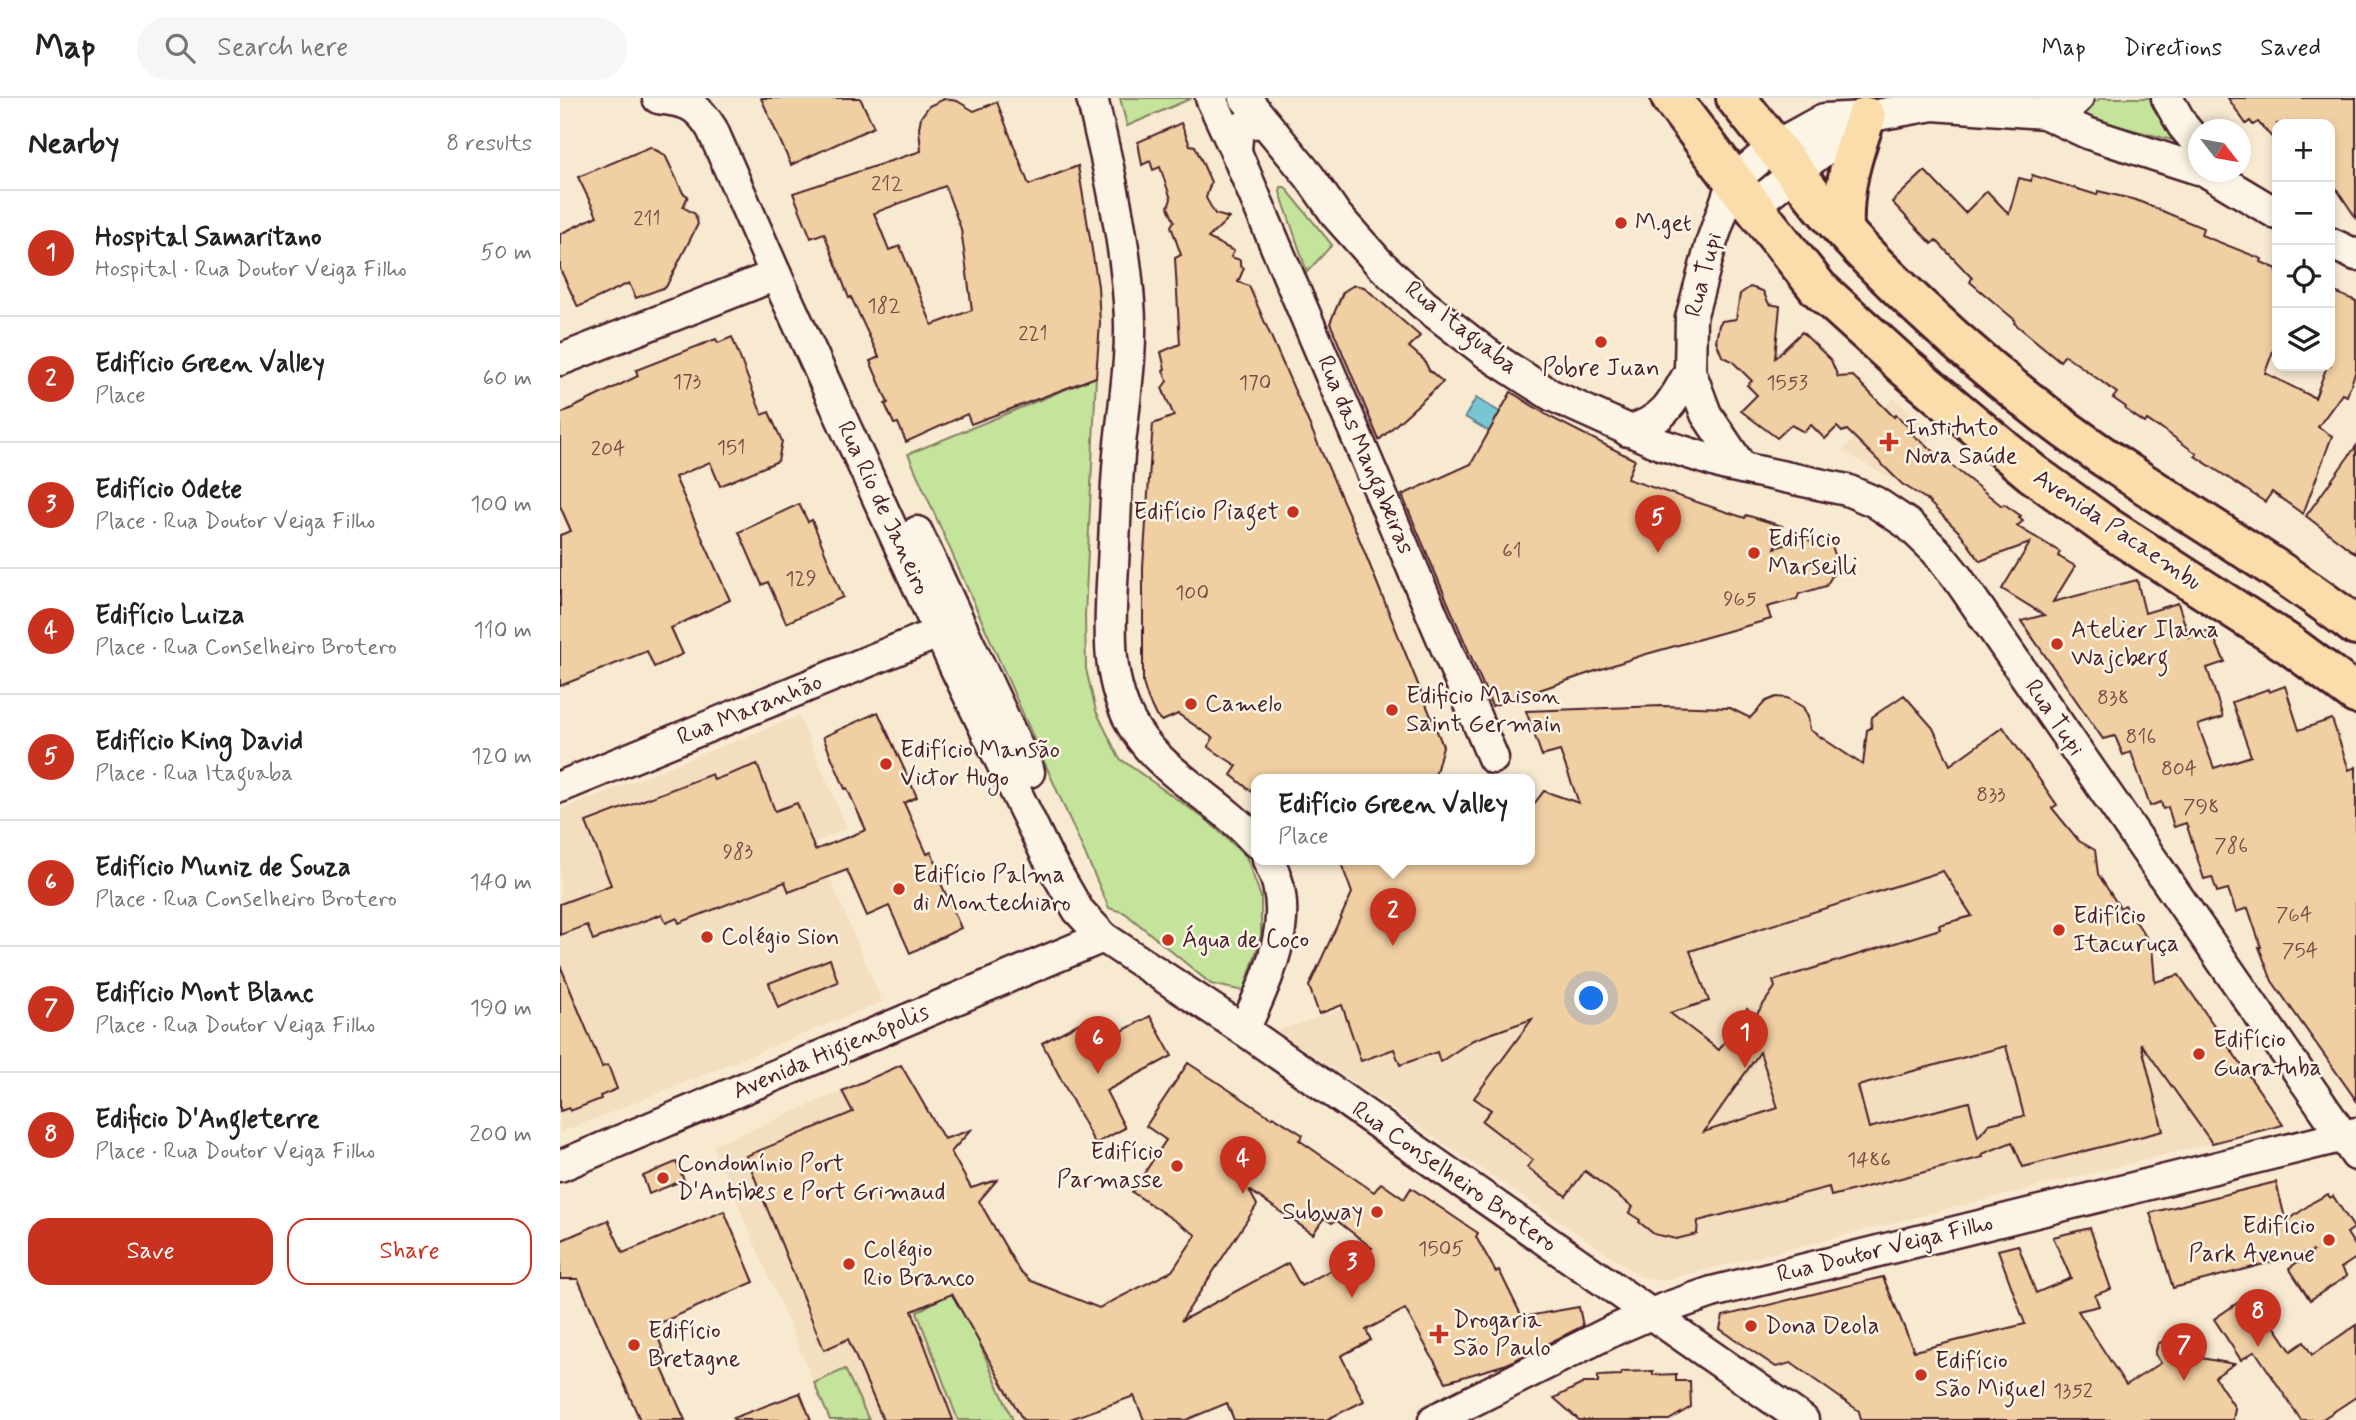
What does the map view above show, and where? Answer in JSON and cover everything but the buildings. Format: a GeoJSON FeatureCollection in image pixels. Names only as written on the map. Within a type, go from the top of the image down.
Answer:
{"type":"FeatureCollection","features":[{"type":"Feature","properties":{"kind":"main road","name":"Avenida Pacaembu"},"geometry":{"type":"LineString","coordinates":[[1671,98],[1818,288],[1905,367],[2032,472],[2107,527],[2290,645],[2356,694]]}},
{"type":"Feature","properties":{"kind":"main road"},"geometry":{"type":"LineString","coordinates":[[1739,99],[1785,159],[1878,268],[2044,414],[2111,463],[2315,594],[2356,626]]}},
{"type":"Feature","properties":{"kind":"main road"},"geometry":{"type":"LineString","coordinates":[[1844,230],[1843,202],[1846,184],[1866,117]]}},
{"type":"Feature","properties":{"kind":"street","name":"Rua Rio de Janeiro"},"geometry":{"type":"LineString","coordinates":[[657,98],[688,104],[703,113],[712,129],[940,632],[1047,856],[1079,910],[1102,937]]}},
{"type":"Feature","properties":{"kind":"street"},"geometry":{"type":"LineString","coordinates":[[1092,98],[1117,216],[1129,302],[1129,352],[1118,467],[1110,622],[1113,674],[1123,706],[1136,731],[1158,756],[1238,821],[1251,836]]}},
{"type":"Feature","properties":{"kind":"street","name":"Rua das Mangabeiras"},"geometry":{"type":"LineString","coordinates":[[1211,98],[1493,758]]}},
{"type":"Feature","properties":{"kind":"street","name":"Rua Itaguaba"},"geometry":{"type":"LineString","coordinates":[[1245,98],[1338,216],[1380,263],[1423,304],[1489,355],[1541,388],[1628,431],[1707,460],[1742,468]]}},
{"type":"Feature","properties":{"kind":"street"},"geometry":{"type":"LineString","coordinates":[[1743,194],[1785,159],[1824,118],[1866,117],[1933,105],[2045,113],[2067,108],[2078,98]]}},
{"type":"Feature","properties":{"kind":"street"},"geometry":{"type":"LineString","coordinates":[[2167,98],[2188,132]]}},
{"type":"Feature","properties":{"kind":"street"},"geometry":{"type":"LineString","coordinates":[[2045,113],[2087,134],[2188,165]]}},
{"type":"Feature","properties":{"kind":"street"},"geometry":{"type":"LineString","coordinates":[[1236,152],[1236,135],[1241,128],[1251,123],[1264,122]]}},
{"type":"Feature","properties":{"kind":"street"},"geometry":{"type":"LineString","coordinates":[[2225,182],[2272,211]]}},
{"type":"Feature","properties":{"kind":"street","name":"Rua Tupi"},"geometry":{"type":"LineString","coordinates":[[1743,194],[1712,241],[1691,318],[1689,371],[1706,414],[1742,468],[1826,485],[1875,502],[1908,524],[1936,551],[1957,577],[2352,1142]]}},
{"type":"Feature","properties":{"kind":"street"},"geometry":{"type":"LineString","coordinates":[[2334,245],[2356,255]]}},
{"type":"Feature","properties":{"kind":"street"},"geometry":{"type":"LineString","coordinates":[[560,360],[776,275]]}},
{"type":"Feature","properties":{"kind":"street","name":"Rua Tupi"},"geometry":{"type":"LineString","coordinates":[[1628,431],[1644,426],[1664,412],[1689,371]]}},
{"type":"Feature","properties":{"kind":"street"},"geometry":{"type":"LineString","coordinates":[[868,475],[887,467],[1098,920],[1154,964]]}},
{"type":"Feature","properties":{"kind":"street","name":"Rua Maranhão"},"geometry":{"type":"LineString","coordinates":[[560,787],[940,632]]}},
{"type":"Feature","properties":{"kind":"street"},"geometry":{"type":"LineString","coordinates":[[1244,1030],[1271,966],[1281,933],[1281,904],[1277,881],[1270,865]]}},
{"type":"Feature","properties":{"kind":"street","name":"Rua Conselheiro Brotero"},"geometry":{"type":"LineString","coordinates":[[1102,937],[1244,1030],[1803,1420]]}},
{"type":"Feature","properties":{"kind":"street","name":"Avenida Higienópolis"},"geometry":{"type":"LineString","coordinates":[[560,1166],[1102,937]]}},
{"type":"Feature","properties":{"kind":"street","name":"Rua Doutor Veiga Filho"},"geometry":{"type":"LineString","coordinates":[[1434,1420],[1616,1329],[1712,1292],[2352,1142]]}},
{"type":"Feature","properties":{"kind":"shaded area","name":"Instituto Nova Saúde"},"geometry":{"type":"Polygon","coordinates":[[[1894,398],[1935,433],[1896,481],[1842,451],[1894,398]]]}},
{"type":"Feature","properties":{"kind":"shaded area","name":"Colégio Sion"},"geometry":{"type":"Polygon","coordinates":[[[799,716],[847,828],[815,842],[882,1002],[560,1133],[560,810],[799,716]]]}},
{"type":"Feature","properties":{"kind":"shaded area"},"geometry":{"type":"Polygon","coordinates":[[[1943,871],[1981,930],[2105,993],[2212,1143],[1661,1281],[1640,1276],[1277,1031],[1376,998],[1678,955],[1943,871]]]}},
{"type":"Feature","properties":{"kind":"shaded area","name":"Colégio Rio Branco"},"geometry":{"type":"Polygon","coordinates":[[[842,1091],[1023,1420],[830,1420],[713,1146],[842,1091]]]}},
{"type":"Feature","properties":{"kind":"green space"},"geometry":{"type":"Polygon","coordinates":[[[1120,98],[1192,98],[1127,126],[1120,98]]]}},
{"type":"Feature","properties":{"kind":"green space"},"geometry":{"type":"Polygon","coordinates":[[[2101,98],[2156,98],[2180,142],[2079,116],[2079,112],[2101,98]]]}},
{"type":"Feature","properties":{"kind":"green space"},"geometry":{"type":"Polygon","coordinates":[[[1281,187],[1285,187],[1332,245],[1307,272],[1280,192],[1281,187]]]}},
{"type":"Feature","properties":{"kind":"green space"},"geometry":{"type":"Polygon","coordinates":[[[1096,377],[1085,616],[1086,669],[1096,711],[1119,758],[1209,822],[1246,856],[1261,897],[1261,936],[1244,991],[1211,984],[1125,913],[1109,908],[908,454],[1096,377]]]}},
{"type":"Feature","properties":{"kind":"green space"},"geometry":{"type":"Polygon","coordinates":[[[951,1293],[977,1338],[1013,1420],[958,1420],[917,1312],[951,1293]]]}},
{"type":"Feature","properties":{"kind":"green space"},"geometry":{"type":"Polygon","coordinates":[[[845,1369],[869,1420],[830,1420],[814,1383],[845,1369]]]}},
{"type":"Feature","properties":{"kind":"water"},"geometry":{"type":"Polygon","coordinates":[[[1476,398],[1540,435],[1528,455],[1465,417],[1476,398]]]}},
{"type":"Feature","properties":{"kind":"place","name":"M.get"},"geometry":{"type":"Point","coordinates":[1621,223]}},
{"type":"Feature","properties":{"kind":"place","name":"Pobre Juan"},"geometry":{"type":"Point","coordinates":[1601,342]}},
{"type":"Feature","properties":{"kind":"place","name":"Instituto Nova Saúde"},"geometry":{"type":"Point","coordinates":[1889,442]}},
{"type":"Feature","properties":{"kind":"place","name":"Edifício Piaget"},"geometry":{"type":"Point","coordinates":[1293,512]}},
{"type":"Feature","properties":{"kind":"place","name":"Edifício King David"},"geometry":{"type":"Point","coordinates":[1658,553]}},
{"type":"Feature","properties":{"kind":"place","name":"Edifício Marseilli"},"geometry":{"type":"Point","coordinates":[1754,553]}},
{"type":"Feature","properties":{"kind":"place","name":"Atelier Ilana Wajcberg"},"geometry":{"type":"Point","coordinates":[2057,644]}},
{"type":"Feature","properties":{"kind":"place","name":"Camelo"},"geometry":{"type":"Point","coordinates":[1191,704]}},
{"type":"Feature","properties":{"kind":"place","name":"Edificio Maison Saint Germain"},"geometry":{"type":"Point","coordinates":[1392,710]}},
{"type":"Feature","properties":{"kind":"place","name":"Edifício Mansão Victor Hugo"},"geometry":{"type":"Point","coordinates":[886,764]}},
{"type":"Feature","properties":{"kind":"place","name":"Edifício Palma di Montechiaro"},"geometry":{"type":"Point","coordinates":[899,889]}},
{"type":"Feature","properties":{"kind":"place","name":"Edifício Itacuruça"},"geometry":{"type":"Point","coordinates":[2059,930]}},
{"type":"Feature","properties":{"kind":"place","name":"Colégio Sion"},"geometry":{"type":"Point","coordinates":[707,937]}},
{"type":"Feature","properties":{"kind":"place","name":"Água de Coco"},"geometry":{"type":"Point","coordinates":[1168,940]}},
{"type":"Feature","properties":{"kind":"place","name":"Edifício Green Valley"},"geometry":{"type":"Point","coordinates":[1393,946]}},
{"type":"Feature","properties":{"kind":"place","name":"Edifício Guaratuba"},"geometry":{"type":"Point","coordinates":[2199,1054]}},
{"type":"Feature","properties":{"kind":"place","name":"Hospital Samaritano"},"geometry":{"type":"Point","coordinates":[1745,1068]}},
{"type":"Feature","properties":{"kind":"place","name":"Edifício Muniz de Souza"},"geometry":{"type":"Point","coordinates":[1098,1074]}},
{"type":"Feature","properties":{"kind":"place","name":"Edifício Parmasse"},"geometry":{"type":"Point","coordinates":[1177,1166]}},
{"type":"Feature","properties":{"kind":"place","name":"Condomínio Port D'Antibes e Port Grimaud"},"geometry":{"type":"Point","coordinates":[663,1178]}},
{"type":"Feature","properties":{"kind":"place","name":"Edifício Luiza"},"geometry":{"type":"Point","coordinates":[1243,1194]}},
{"type":"Feature","properties":{"kind":"place","name":"Subway"},"geometry":{"type":"Point","coordinates":[1377,1212]}},
{"type":"Feature","properties":{"kind":"place","name":"Edifício Park Avenue"},"geometry":{"type":"Point","coordinates":[2329,1240]}},
{"type":"Feature","properties":{"kind":"place","name":"Colégio Rio Branco"},"geometry":{"type":"Point","coordinates":[849,1264]}},
{"type":"Feature","properties":{"kind":"place","name":"Edifício Odete"},"geometry":{"type":"Point","coordinates":[1352,1298]}},
{"type":"Feature","properties":{"kind":"place","name":"Dona Deola"},"geometry":{"type":"Point","coordinates":[1751,1326]}},
{"type":"Feature","properties":{"kind":"place","name":"Drogaria São Paulo"},"geometry":{"type":"Point","coordinates":[1439,1334]}},
{"type":"Feature","properties":{"kind":"place","name":"Edifício Bretagne"},"geometry":{"type":"Point","coordinates":[634,1345]}},
{"type":"Feature","properties":{"kind":"place","name":"Edificio D'Angleterre"},"geometry":{"type":"Point","coordinates":[2258,1347]}},
{"type":"Feature","properties":{"kind":"place","name":"Edifício São Miguel"},"geometry":{"type":"Point","coordinates":[1921,1375]}},
{"type":"Feature","properties":{"kind":"place","name":"Edifício Mont Blanc"},"geometry":{"type":"Point","coordinates":[2184,1381]}}]}
